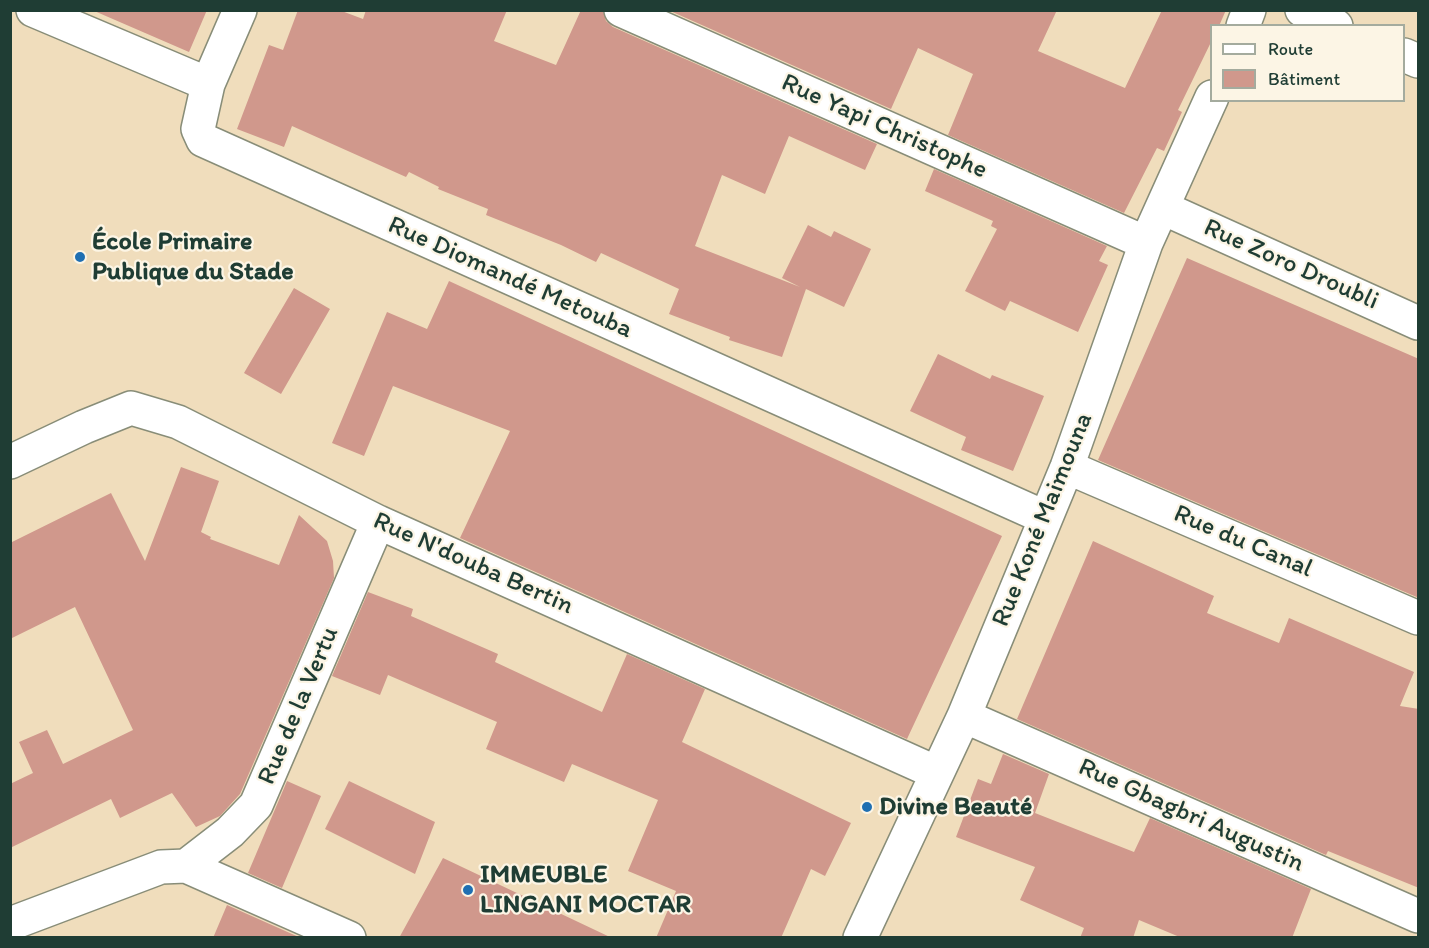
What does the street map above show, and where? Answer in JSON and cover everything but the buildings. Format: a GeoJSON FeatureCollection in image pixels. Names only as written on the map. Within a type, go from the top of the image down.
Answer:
{"type":"FeatureCollection","features":[{"type":"Feature","properties":{"kind":"street"},"geometry":{"type":"LineString","coordinates":[[33,10],[208,84]]}},
{"type":"Feature","properties":{"kind":"street","name":"Rue Diomandé Metouba"},"geometry":{"type":"LineString","coordinates":[[240,10],[208,84],[198,129],[203,140],[1044,517]]}},
{"type":"Feature","properties":{"kind":"street","name":"Rue Yapi Christophe"},"geometry":{"type":"LineString","coordinates":[[621,10],[1146,243]]}},
{"type":"Feature","properties":{"kind":"street"},"geometry":{"type":"LineString","coordinates":[[1302,10],[1332,24]]}},
{"type":"Feature","properties":{"kind":"street"},"geometry":{"type":"LineString","coordinates":[[1405,55],[1419,61]]}},
{"type":"Feature","properties":{"kind":"street","name":"Rue Koné Maimouna"},"geometry":{"type":"LineString","coordinates":[[861,938],[964,716],[1044,517],[1067,467],[1146,243],[1210,102]]}},
{"type":"Feature","properties":{"kind":"street","name":"Rue Zoro Droubli"},"geometry":{"type":"LineString","coordinates":[[1163,208],[1419,323]]}},
{"type":"Feature","properties":{"kind":"street","name":"Rue N'douba Bertin"},"geometry":{"type":"LineString","coordinates":[[10,462],[84,426],[131,408],[178,422],[378,522],[937,773]]}},
{"type":"Feature","properties":{"kind":"street","name":"Rue du Canal"},"geometry":{"type":"LineString","coordinates":[[1067,467],[1419,618]]}},
{"type":"Feature","properties":{"kind":"street","name":"Rue de la Vertu"},"geometry":{"type":"LineString","coordinates":[[186,866],[230,832],[256,805],[378,522]]}},
{"type":"Feature","properties":{"kind":"street","name":"Rue Gbagbri Augustin"},"geometry":{"type":"LineString","coordinates":[[964,716],[1419,916]]}},
{"type":"Feature","properties":{"kind":"street"},"geometry":{"type":"LineString","coordinates":[[10,924],[161,867],[186,866],[350,938]]}},
{"type":"Feature","properties":{"kind":"street"},"geometry":{"type":"LineString","coordinates":[[10,932],[24,938]]}},
{"type":"Feature","properties":{"kind":"place","name":"École Primaire Publique du Stade"},"geometry":{"type":"Point","coordinates":[80,257]}},
{"type":"Feature","properties":{"kind":"place","name":"Divine Beauté"},"geometry":{"type":"Point","coordinates":[867,807]}},
{"type":"Feature","properties":{"kind":"place","name":"IMMEUBLE LINGANI MOCTAR"},"geometry":{"type":"Point","coordinates":[468,890]}}]}
